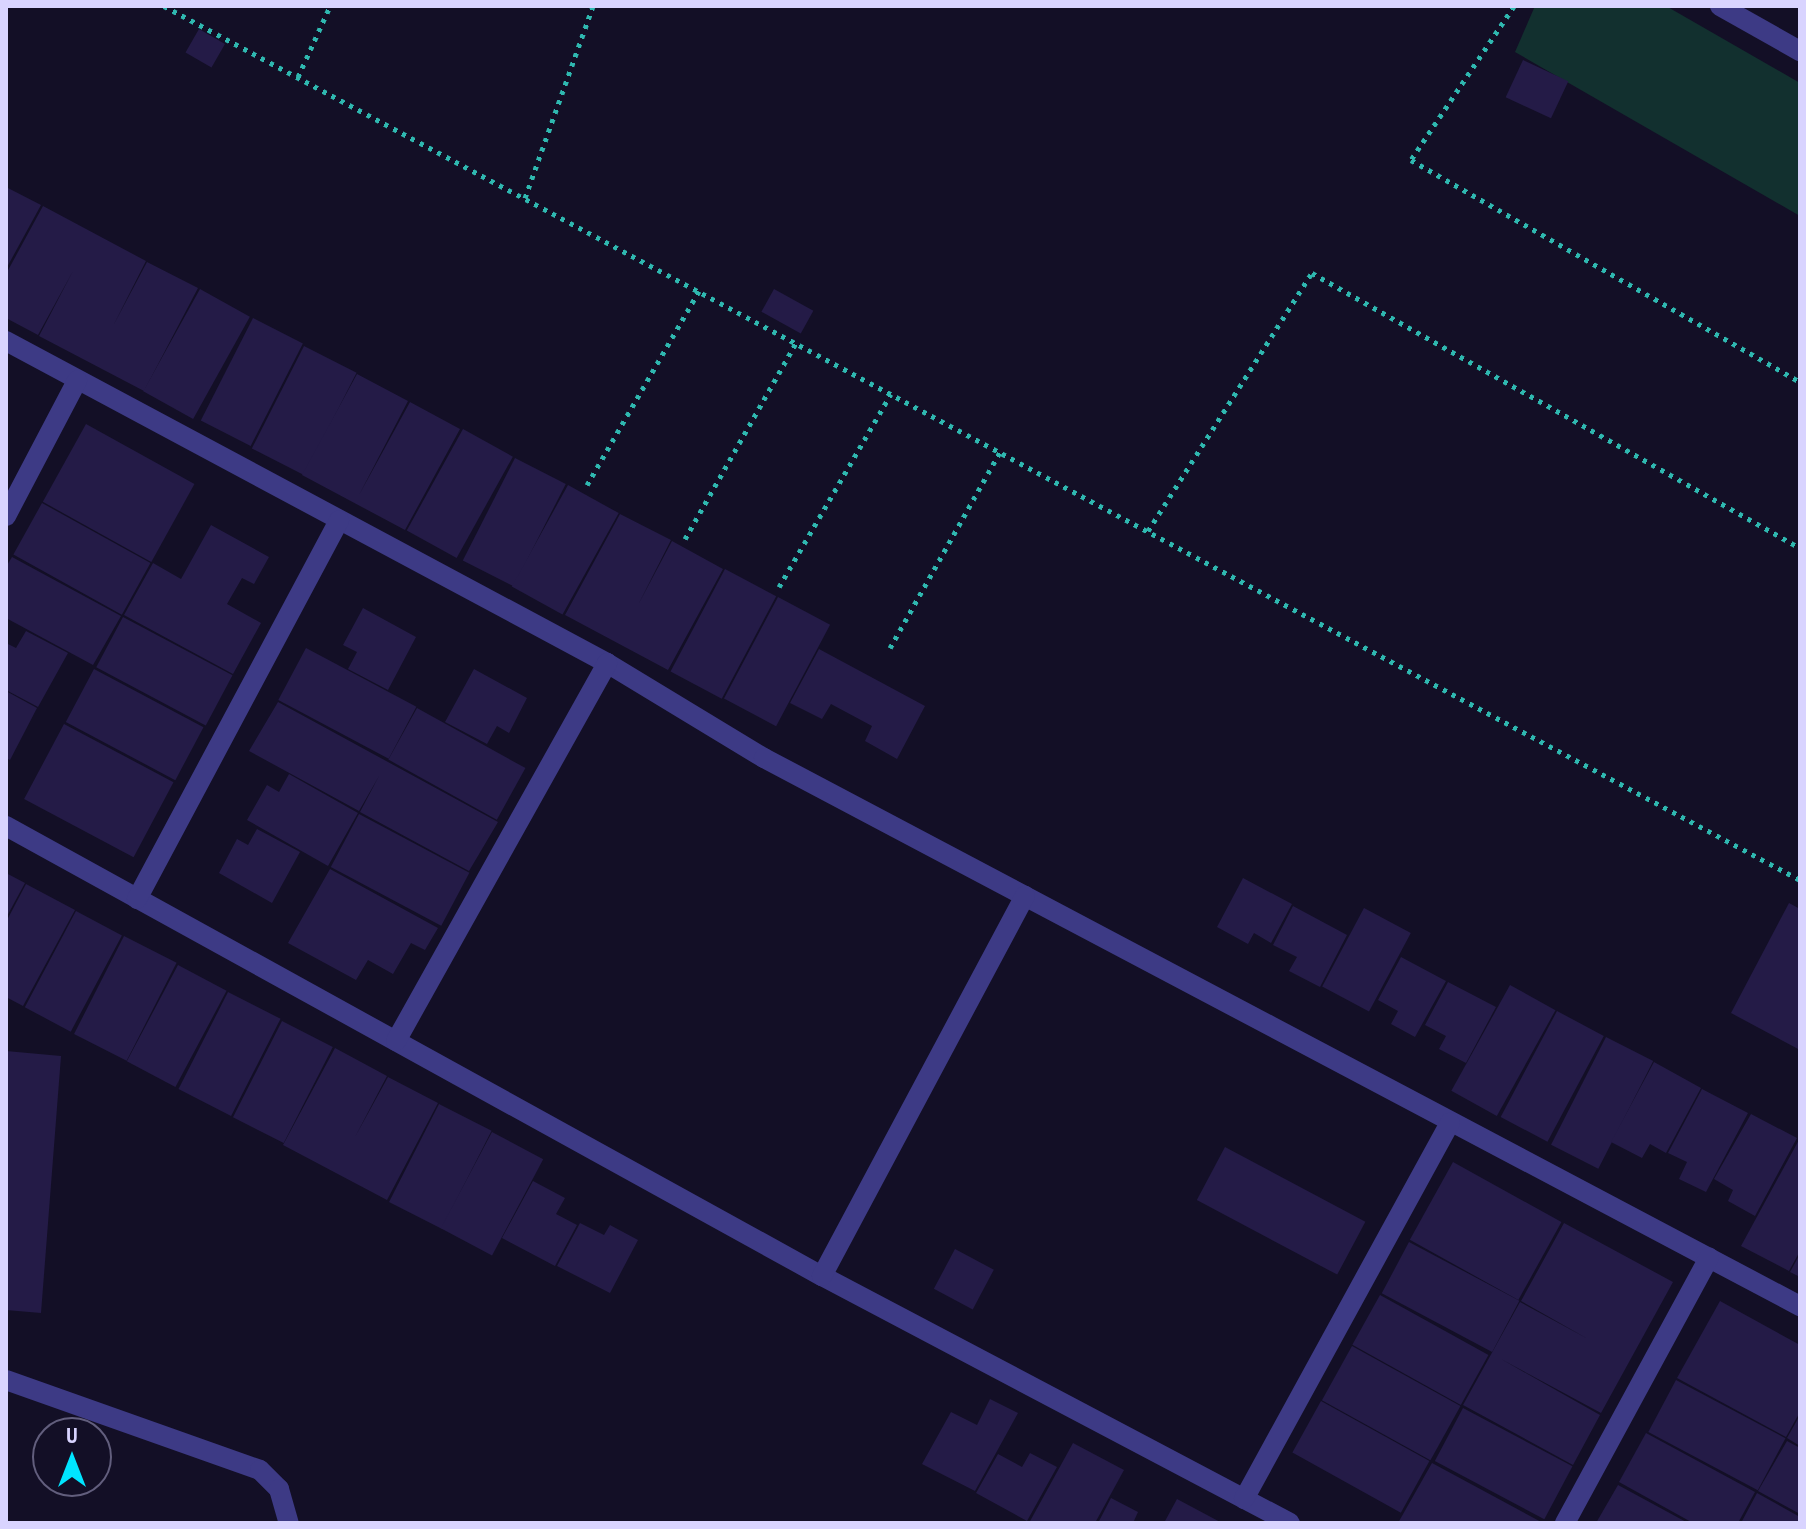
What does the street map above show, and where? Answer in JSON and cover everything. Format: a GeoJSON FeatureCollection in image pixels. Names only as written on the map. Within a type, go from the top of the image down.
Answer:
{"type":"FeatureCollection","features":[{"type":"Feature","properties":{"kind":"street"},"geometry":{"type":"LineString","coordinates":[[1720,6],[1800,51]]}},
{"type":"Feature","properties":{"kind":"street"},"geometry":{"type":"LineString","coordinates":[[6,341],[607,663],[764,758],[1800,1306]]}},
{"type":"Feature","properties":{"kind":"street"},"geometry":{"type":"LineString","coordinates":[[6,516],[77,381]]}},
{"type":"Feature","properties":{"kind":"street"},"geometry":{"type":"LineString","coordinates":[[137,899],[339,521]]}},
{"type":"Feature","properties":{"kind":"street"},"geometry":{"type":"LineString","coordinates":[[396,1041],[607,663]]}},
{"type":"Feature","properties":{"kind":"street"},"geometry":{"type":"LineString","coordinates":[[6,826],[822,1276],[1290,1523]]}},
{"type":"Feature","properties":{"kind":"street"},"geometry":{"type":"LineString","coordinates":[[822,1276],[1025,896]]}},
{"type":"Feature","properties":{"kind":"street"},"geometry":{"type":"LineString","coordinates":[[1244,1499],[1450,1123]]}},
{"type":"Feature","properties":{"kind":"street"},"geometry":{"type":"LineString","coordinates":[[1565,1523],[1709,1258]]}},
{"type":"Feature","properties":{"kind":"street"},"geometry":{"type":"LineString","coordinates":[[6,1380],[260,1470],[279,1489],[289,1523]]}},
{"type":"Feature","properties":{"kind":"path"},"geometry":{"type":"LineString","coordinates":[[164,6],[1800,880]]}},
{"type":"Feature","properties":{"kind":"path"},"geometry":{"type":"LineString","coordinates":[[298,77],[330,6]]}},
{"type":"Feature","properties":{"kind":"path"},"geometry":{"type":"LineString","coordinates":[[525,198],[593,6]]}},
{"type":"Feature","properties":{"kind":"path"},"geometry":{"type":"LineString","coordinates":[[1514,6],[1411,160],[1800,382]]}},
{"type":"Feature","properties":{"kind":"path"},"geometry":{"type":"LineString","coordinates":[[1148,531],[1312,273],[1800,548]]}},
{"type":"Feature","properties":{"kind":"path"},"geometry":{"type":"LineString","coordinates":[[587,485],[699,291]]}},
{"type":"Feature","properties":{"kind":"path"},"geometry":{"type":"LineString","coordinates":[[685,539],[796,343]]}},
{"type":"Feature","properties":{"kind":"path"},"geometry":{"type":"LineString","coordinates":[[779,587],[891,394]]}},
{"type":"Feature","properties":{"kind":"path"},"geometry":{"type":"LineString","coordinates":[[890,648],[1000,452]]}},
{"type":"Feature","properties":{"kind":"green space"},"geometry":{"type":"Polygon","coordinates":[[[1535,6],[1666,6],[1800,83],[1800,216],[1515,52],[1535,6]]]}},
{"type":"Feature","properties":{"kind":"building"},"geometry":{"type":"Polygon","coordinates":[[[199,29],[225,44],[211,67],[186,52],[199,29]]]}},
{"type":"Feature","properties":{"kind":"building"},"geometry":{"type":"Polygon","coordinates":[[[1523,60],[1568,81],[1551,118],[1506,97],[1523,60]]]}},
{"type":"Feature","properties":{"kind":"building"},"geometry":{"type":"Polygon","coordinates":[[[6,187],[41,205],[6,269],[6,187]]]}},
{"type":"Feature","properties":{"kind":"building"},"geometry":{"type":"Polygon","coordinates":[[[43,206],[146,261],[113,326],[147,262],[198,288],[144,391],[39,336],[73,271],[38,335],[6,318],[6,274],[43,206]]]}},
{"type":"Feature","properties":{"kind":"building"},"geometry":{"type":"Polygon","coordinates":[[[200,289],[250,317],[193,419],[143,391],[200,289]]]}},
{"type":"Feature","properties":{"kind":"building"},"geometry":{"type":"Polygon","coordinates":[[[774,289],[813,311],[801,334],[761,312],[774,289]]]}},
{"type":"Feature","properties":{"kind":"building"},"geometry":{"type":"Polygon","coordinates":[[[253,318],[303,343],[251,446],[201,420],[253,318]]]}},
{"type":"Feature","properties":{"kind":"building"},"geometry":{"type":"Polygon","coordinates":[[[304,346],[357,373],[304,475],[252,448],[304,346]]]}},
{"type":"Feature","properties":{"kind":"building"},"geometry":{"type":"Polygon","coordinates":[[[357,374],[408,401],[359,495],[410,402],[460,429],[405,530],[302,475],[357,374]]]}},
{"type":"Feature","properties":{"kind":"building"},"geometry":{"type":"Polygon","coordinates":[[[86,424],[194,484],[151,562],[43,502],[86,424]]]}},
{"type":"Feature","properties":{"kind":"building"},"geometry":{"type":"Polygon","coordinates":[[[463,429],[513,457],[457,558],[407,530],[463,429]]]}},
{"type":"Feature","properties":{"kind":"building"},"geometry":{"type":"Polygon","coordinates":[[[515,458],[566,484],[514,586],[463,560],[515,458]]]}},
{"type":"Feature","properties":{"kind":"building"},"geometry":{"type":"Polygon","coordinates":[[[568,485],[619,513],[562,615],[512,586],[568,485]]]}},
{"type":"Feature","properties":{"kind":"building"},"geometry":{"type":"Polygon","coordinates":[[[42,503],[150,563],[122,615],[13,555],[42,503]]]}},
{"type":"Feature","properties":{"kind":"building"},"geometry":{"type":"Polygon","coordinates":[[[620,514],[671,540],[638,605],[672,541],[723,569],[668,670],[565,615],[620,514]]]}},
{"type":"Feature","properties":{"kind":"building"},"geometry":{"type":"Polygon","coordinates":[[[211,525],[269,557],[254,584],[242,578],[227,604],[261,623],[233,674],[124,615],[153,563],[181,579],[211,525]]]}},
{"type":"Feature","properties":{"kind":"building"},"geometry":{"type":"Polygon","coordinates":[[[12,557],[121,616],[93,665],[6,618],[6,567],[12,557]]]}},
{"type":"Feature","properties":{"kind":"building"},"geometry":{"type":"Polygon","coordinates":[[[725,569],[776,596],[722,699],[671,671],[725,569]]]}},
{"type":"Feature","properties":{"kind":"building"},"geometry":{"type":"Polygon","coordinates":[[[778,597],[830,625],[776,726],[724,699],[778,597]]]}},
{"type":"Feature","properties":{"kind":"building"},"geometry":{"type":"Polygon","coordinates":[[[363,608],[416,637],[388,690],[348,669],[357,652],[343,645],[363,608]]]}},
{"type":"Feature","properties":{"kind":"building"},"geometry":{"type":"Polygon","coordinates":[[[123,617],[232,675],[206,726],[96,667],[123,617]]]}},
{"type":"Feature","properties":{"kind":"building"},"geometry":{"type":"Polygon","coordinates":[[[26,631],[68,653],[38,707],[6,690],[6,643],[16,648],[26,631]]]}},
{"type":"Feature","properties":{"kind":"building"},"geometry":{"type":"Polygon","coordinates":[[[306,648],[416,707],[389,759],[278,700],[306,648]]]}},
{"type":"Feature","properties":{"kind":"building"},"geometry":{"type":"Polygon","coordinates":[[[819,649],[925,706],[897,759],[865,741],[872,726],[831,704],[822,719],[790,703],[819,649]]]}},
{"type":"Feature","properties":{"kind":"building"},"geometry":{"type":"Polygon","coordinates":[[[94,669],[203,727],[175,780],[66,722],[94,669]]]}},
{"type":"Feature","properties":{"kind":"building"},"geometry":{"type":"Polygon","coordinates":[[[474,669],[527,698],[509,733],[497,726],[487,744],[445,722],[474,669]]]}},
{"type":"Feature","properties":{"kind":"building"},"geometry":{"type":"Polygon","coordinates":[[[6,691],[37,708],[10,760],[6,758],[6,691]]]}},
{"type":"Feature","properties":{"kind":"building"},"geometry":{"type":"Polygon","coordinates":[[[278,702],[498,822],[469,871],[360,812],[379,776],[359,811],[249,751],[278,702]]]}},
{"type":"Feature","properties":{"kind":"building"},"geometry":{"type":"Polygon","coordinates":[[[417,708],[525,768],[497,820],[388,760],[417,708]]]}},
{"type":"Feature","properties":{"kind":"building"},"geometry":{"type":"Polygon","coordinates":[[[64,724],[173,782],[134,857],[24,799],[64,724]]]}},
{"type":"Feature","properties":{"kind":"building"},"geometry":{"type":"Polygon","coordinates":[[[289,774],[358,813],[328,866],[247,820],[267,785],[279,792],[289,774]]]}},
{"type":"Feature","properties":{"kind":"building"},"geometry":{"type":"Polygon","coordinates":[[[359,814],[469,873],[441,926],[331,867],[359,814]]]}},
{"type":"Feature","properties":{"kind":"building"},"geometry":{"type":"Polygon","coordinates":[[[257,829],[300,852],[272,903],[219,873],[237,839],[248,845],[257,829]]]}},
{"type":"Feature","properties":{"kind":"building"},"geometry":{"type":"Polygon","coordinates":[[[330,869],[438,928],[425,950],[411,943],[393,974],[368,960],[356,980],[288,943],[330,869]]]}},
{"type":"Feature","properties":{"kind":"building"},"geometry":{"type":"Polygon","coordinates":[[[6,873],[25,883],[6,918],[6,873]]]}},
{"type":"Feature","properties":{"kind":"building"},"geometry":{"type":"Polygon","coordinates":[[[1243,878],[1292,904],[1271,943],[1254,933],[1248,944],[1217,927],[1243,878]]]}},
{"type":"Feature","properties":{"kind":"building"},"geometry":{"type":"Polygon","coordinates":[[[26,884],[75,910],[23,1006],[6,997],[6,922],[26,884]]]}},
{"type":"Feature","properties":{"kind":"building"},"geometry":{"type":"Polygon","coordinates":[[[1789,903],[1800,909],[1800,1050],[1731,1013],[1789,903]]]}},
{"type":"Feature","properties":{"kind":"building"},"geometry":{"type":"Polygon","coordinates":[[[1293,906],[1347,935],[1320,987],[1289,971],[1297,957],[1273,945],[1293,906]]]}},
{"type":"Feature","properties":{"kind":"building"},"geometry":{"type":"Polygon","coordinates":[[[1364,908],[1411,933],[1369,1011],[1322,987],[1364,908]]]}},
{"type":"Feature","properties":{"kind":"building"},"geometry":{"type":"Polygon","coordinates":[[[76,911],[122,935],[71,1032],[25,1007],[76,911]]]}},
{"type":"Feature","properties":{"kind":"building"},"geometry":{"type":"Polygon","coordinates":[[[124,936],[177,963],[127,1061],[74,1034],[124,936]]]}},
{"type":"Feature","properties":{"kind":"building"},"geometry":{"type":"Polygon","coordinates":[[[1401,957],[1446,981],[1415,1037],[1391,1024],[1398,1011],[1378,1000],[1401,957]]]}},
{"type":"Feature","properties":{"kind":"building"},"geometry":{"type":"Polygon","coordinates":[[[178,965],[227,991],[175,1087],[127,1061],[178,965]]]}},
{"type":"Feature","properties":{"kind":"building"},"geometry":{"type":"Polygon","coordinates":[[[1448,982],[1496,1007],[1466,1063],[1439,1049],[1446,1036],[1425,1025],[1448,982]]]}},
{"type":"Feature","properties":{"kind":"building"},"geometry":{"type":"Polygon","coordinates":[[[1510,985],[1555,1010],[1497,1116],[1451,1091],[1510,985]]]}},
{"type":"Feature","properties":{"kind":"building"},"geometry":{"type":"Polygon","coordinates":[[[228,992],[281,1019],[231,1116],[179,1089],[228,992]]]}},
{"type":"Feature","properties":{"kind":"building"},"geometry":{"type":"Polygon","coordinates":[[[1557,1011],[1604,1036],[1547,1142],[1501,1117],[1557,1011]]]}},
{"type":"Feature","properties":{"kind":"building"},"geometry":{"type":"Polygon","coordinates":[[[282,1021],[333,1047],[284,1143],[233,1117],[282,1021]]]}},
{"type":"Feature","properties":{"kind":"building"},"geometry":{"type":"Polygon","coordinates":[[[1606,1037],[1653,1061],[1598,1169],[1551,1145],[1606,1037]]]}},
{"type":"Feature","properties":{"kind":"building"},"geometry":{"type":"Polygon","coordinates":[[[335,1048],[387,1076],[355,1137],[388,1077],[438,1103],[387,1200],[283,1145],[335,1048]]]}},
{"type":"Feature","properties":{"kind":"building"},"geometry":{"type":"Polygon","coordinates":[[[6,1051],[61,1056],[41,1313],[6,1310],[6,1051]]]}},
{"type":"Feature","properties":{"kind":"building"},"geometry":{"type":"Polygon","coordinates":[[[1654,1062],[1701,1088],[1666,1153],[1650,1144],[1642,1158],[1611,1142],[1654,1062]]]}},
{"type":"Feature","properties":{"kind":"building"},"geometry":{"type":"Polygon","coordinates":[[[1702,1089],[1748,1113],[1706,1192],[1679,1179],[1687,1162],[1668,1153],[1702,1089]]]}},
{"type":"Feature","properties":{"kind":"building"},"geometry":{"type":"Polygon","coordinates":[[[439,1104],[492,1131],[442,1229],[389,1202],[439,1104]]]}},
{"type":"Feature","properties":{"kind":"building"},"geometry":{"type":"Polygon","coordinates":[[[1751,1114],[1797,1138],[1755,1216],[1728,1201],[1733,1190],[1714,1179],[1751,1114]]]}},
{"type":"Feature","properties":{"kind":"building"},"geometry":{"type":"Polygon","coordinates":[[[492,1132],[543,1159],[492,1255],[441,1228],[492,1132]]]}},
{"type":"Feature","properties":{"kind":"building"},"geometry":{"type":"Polygon","coordinates":[[[1800,1138],[1800,1251],[1789,1271],[1741,1246],[1800,1138]]]}},
{"type":"Feature","properties":{"kind":"building"},"geometry":{"type":"Polygon","coordinates":[[[1225,1147],[1365,1222],[1337,1275],[1197,1200],[1225,1147]]]}},
{"type":"Feature","properties":{"kind":"building"},"geometry":{"type":"Polygon","coordinates":[[[1453,1162],[1561,1222],[1518,1300],[1410,1240],[1453,1162]]]}},
{"type":"Feature","properties":{"kind":"building"},"geometry":{"type":"Polygon","coordinates":[[[533,1181],[565,1198],[556,1214],[577,1225],[555,1266],[502,1238],[533,1181]]]}},
{"type":"Feature","properties":{"kind":"building"},"geometry":{"type":"Polygon","coordinates":[[[580,1223],[604,1235],[610,1225],[638,1240],[610,1293],[557,1266],[580,1223]]]}},
{"type":"Feature","properties":{"kind":"building"},"geometry":{"type":"Polygon","coordinates":[[[1564,1223],[1673,1282],[1601,1413],[1501,1359],[1600,1415],[1573,1465],[1463,1405],[1520,1302],[1588,1339],[1521,1301],[1564,1223]]]}},
{"type":"Feature","properties":{"kind":"building"},"geometry":{"type":"Polygon","coordinates":[[[1409,1242],[1519,1301],[1492,1352],[1382,1293],[1409,1242]]]}},
{"type":"Feature","properties":{"kind":"building"},"geometry":{"type":"Polygon","coordinates":[[[955,1249],[994,1270],[973,1309],[934,1289],[955,1249]]]}},
{"type":"Feature","properties":{"kind":"building"},"geometry":{"type":"Polygon","coordinates":[[[1800,1254],[1800,1277],[1790,1272],[1800,1254]]]}},
{"type":"Feature","properties":{"kind":"building"},"geometry":{"type":"Polygon","coordinates":[[[1380,1295],[1488,1355],[1461,1405],[1352,1345],[1380,1295]]]}},
{"type":"Feature","properties":{"kind":"building"},"geometry":{"type":"Polygon","coordinates":[[[1720,1301],[1800,1345],[1800,1412],[1786,1437],[1677,1378],[1720,1301]]]}},
{"type":"Feature","properties":{"kind":"building"},"geometry":{"type":"Polygon","coordinates":[[[1352,1346],[1460,1406],[1430,1460],[1322,1400],[1352,1346]]]}},
{"type":"Feature","properties":{"kind":"building"},"geometry":{"type":"Polygon","coordinates":[[[1676,1380],[1785,1438],[1758,1490],[1648,1432],[1676,1380]]]}},
{"type":"Feature","properties":{"kind":"building"},"geometry":{"type":"Polygon","coordinates":[[[990,1399],[1018,1413],[975,1491],[922,1464],[951,1412],[977,1425],[990,1399]]]}},
{"type":"Feature","properties":{"kind":"building"},"geometry":{"type":"Polygon","coordinates":[[[1321,1401],[1429,1461],[1401,1513],[1292,1453],[1321,1401]]]}},
{"type":"Feature","properties":{"kind":"building"},"geometry":{"type":"Polygon","coordinates":[[[1463,1408],[1572,1466],[1544,1519],[1435,1461],[1463,1408]]]}},
{"type":"Feature","properties":{"kind":"building"},"geometry":{"type":"Polygon","coordinates":[[[1800,1415],[1800,1446],[1787,1438],[1800,1415]]]}},
{"type":"Feature","properties":{"kind":"building"},"geometry":{"type":"Polygon","coordinates":[[[1646,1433],[1755,1492],[1738,1523],[1693,1523],[1619,1482],[1646,1433]]]}},
{"type":"Feature","properties":{"kind":"building"},"geometry":{"type":"Polygon","coordinates":[[[1787,1441],[1800,1448],[1800,1514],[1758,1491],[1787,1441]]]}},
{"type":"Feature","properties":{"kind":"building"},"geometry":{"type":"Polygon","coordinates":[[[1073,1443],[1124,1470],[1095,1523],[1029,1523],[1073,1443]]]}},
{"type":"Feature","properties":{"kind":"building"},"geometry":{"type":"Polygon","coordinates":[[[1030,1453],[1057,1467],[1027,1521],[976,1493],[998,1454],[1022,1467],[1030,1453]]]}},
{"type":"Feature","properties":{"kind":"building"},"geometry":{"type":"Polygon","coordinates":[[[1432,1463],[1543,1523],[1398,1523],[1432,1463]]]}},
{"type":"Feature","properties":{"kind":"building"},"geometry":{"type":"Polygon","coordinates":[[[1618,1485],[1688,1523],[1596,1523],[1618,1485]]]}},
{"type":"Feature","properties":{"kind":"building"},"geometry":{"type":"Polygon","coordinates":[[[1757,1493],[1800,1517],[1800,1523],[1741,1523],[1757,1493]]]}},
{"type":"Feature","properties":{"kind":"building"},"geometry":{"type":"Polygon","coordinates":[[[1111,1498],[1138,1512],[1133,1523],[1098,1523],[1111,1498]]]}},
{"type":"Feature","properties":{"kind":"building"},"geometry":{"type":"Polygon","coordinates":[[[1177,1499],[1222,1523],[1164,1523],[1177,1499]]]}}]}
